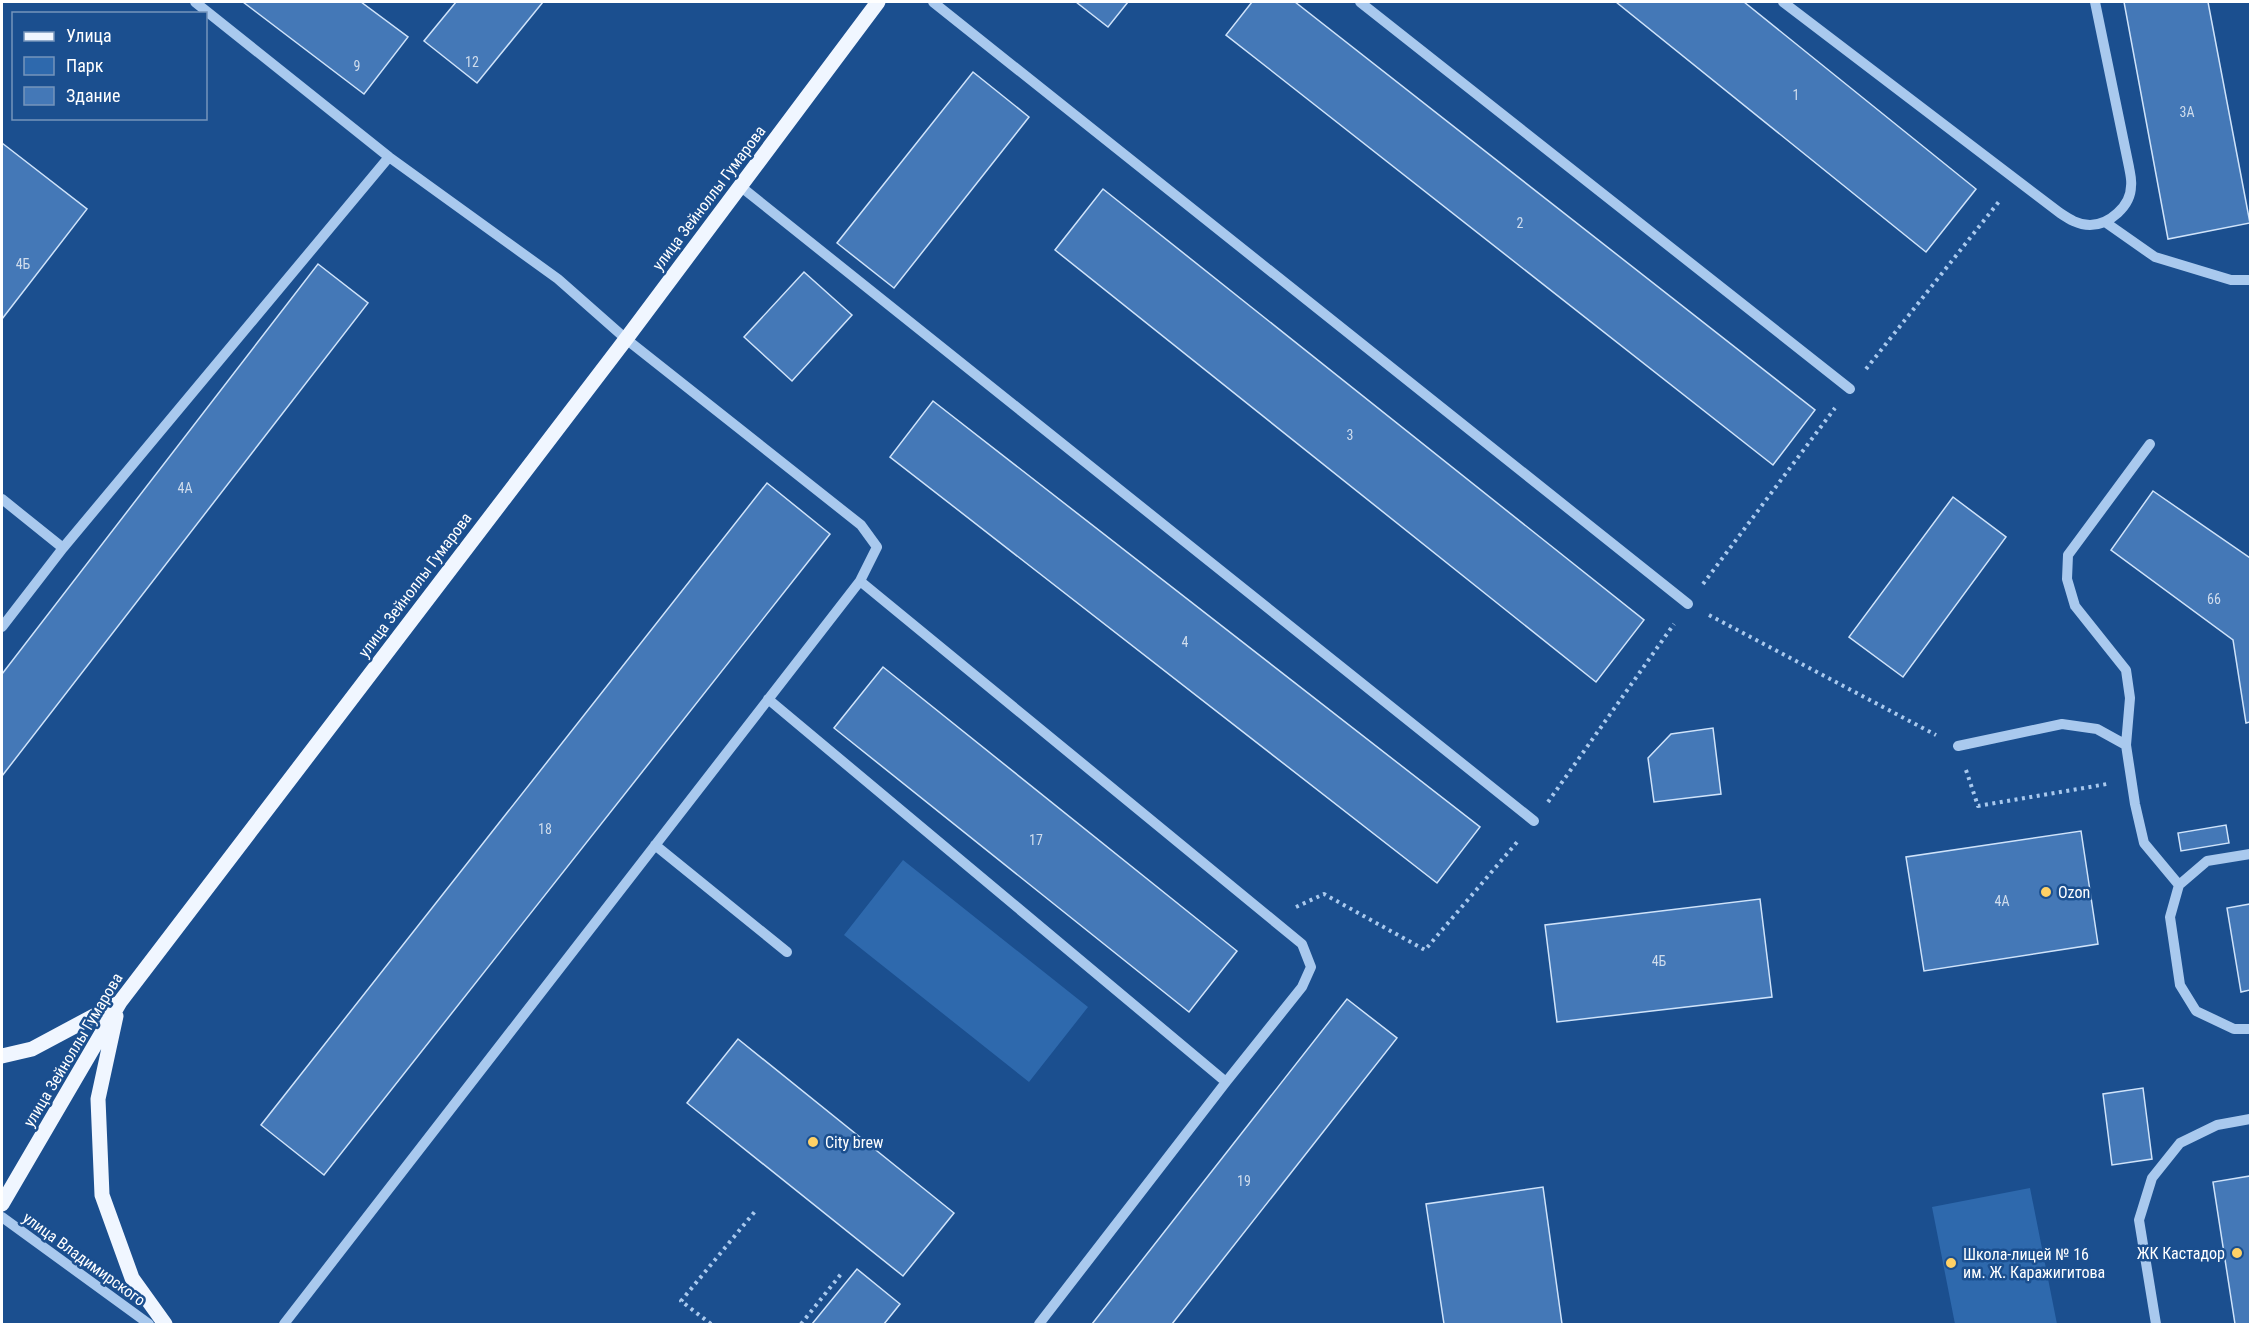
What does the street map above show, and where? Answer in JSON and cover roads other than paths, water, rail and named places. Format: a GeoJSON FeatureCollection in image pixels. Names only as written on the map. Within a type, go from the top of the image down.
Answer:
{"type":"FeatureCollection","features":[{"type":"Feature","properties":{"kind":"main road","name":"улица Зейноллы Гумарова"},"geometry":{"type":"LineString","coordinates":[[2,1204],[120,1002],[626,339],[878,2]]}},
{"type":"Feature","properties":{"kind":"main road"},"geometry":{"type":"LineString","coordinates":[[2,1056],[32,1049],[120,1002]]}},
{"type":"Feature","properties":{"kind":"main road"},"geometry":{"type":"LineString","coordinates":[[120,1002],[98,1099],[102,1194],[132,1278],[165,1324]]}},
{"type":"Feature","properties":{"kind":"street"},"geometry":{"type":"LineString","coordinates":[[195,2],[389,157],[558,279],[626,339],[861,525],[877,547],[860,581],[284,1324]]}},
{"type":"Feature","properties":{"kind":"street"},"geometry":{"type":"LineString","coordinates":[[933,2],[1688,604]]}},
{"type":"Feature","properties":{"kind":"street"},"geometry":{"type":"LineString","coordinates":[[1360,2],[1850,389]]}},
{"type":"Feature","properties":{"kind":"street"},"geometry":{"type":"LineString","coordinates":[[1783,2],[2060,213],[2075,223],[2091,225],[2105,222],[2122,210],[2132,189],[2095,2]]}},
{"type":"Feature","properties":{"kind":"street"},"geometry":{"type":"LineString","coordinates":[[2,627],[63,548],[389,157]]}},
{"type":"Feature","properties":{"kind":"street"},"geometry":{"type":"LineString","coordinates":[[740,186],[1534,821]]}},
{"type":"Feature","properties":{"kind":"street"},"geometry":{"type":"LineString","coordinates":[[2105,222],[2155,257],[2231,280],[2250,280]]}},
{"type":"Feature","properties":{"kind":"street"},"geometry":{"type":"LineString","coordinates":[[2150,444],[2068,555],[2067,579],[2075,606],[2126,670],[2130,698],[2126,745],[2135,804],[2144,843],[2179,885]]}},
{"type":"Feature","properties":{"kind":"street"},"geometry":{"type":"LineString","coordinates":[[2,499],[63,548]]}},
{"type":"Feature","properties":{"kind":"street"},"geometry":{"type":"LineString","coordinates":[[860,581],[1302,944],[1311,967],[1302,987],[1040,1324]]}},
{"type":"Feature","properties":{"kind":"street"},"geometry":{"type":"LineString","coordinates":[[768,699],[1226,1082]]}},
{"type":"Feature","properties":{"kind":"street"},"geometry":{"type":"LineString","coordinates":[[1958,746],[2062,724],[2097,729],[2126,745]]}},
{"type":"Feature","properties":{"kind":"street"},"geometry":{"type":"LineString","coordinates":[[655,845],[787,952]]}},
{"type":"Feature","properties":{"kind":"street"},"geometry":{"type":"LineString","coordinates":[[2250,854],[2207,861],[2179,885],[2170,917],[2181,985],[2196,1011],[2234,1029],[2250,1029]]}},
{"type":"Feature","properties":{"kind":"street"},"geometry":{"type":"LineString","coordinates":[[2156,1324],[2139,1220],[2152,1178],[2180,1143],[2217,1125],[2250,1119]]}},
{"type":"Feature","properties":{"kind":"street","name":"улица Владимирского"},"geometry":{"type":"LineString","coordinates":[[2,1217],[149,1324]]}},
{"type":"Feature","properties":{"kind":"place","name":"Ozon"},"geometry":{"type":"Point","coordinates":[2046,892]}},
{"type":"Feature","properties":{"kind":"place","name":"City brew"},"geometry":{"type":"Point","coordinates":[813,1142]}},
{"type":"Feature","properties":{"kind":"place","name":"ЖК Кастадор"},"geometry":{"type":"Point","coordinates":[2237,1253]}},
{"type":"Feature","properties":{"kind":"place","name":"Школа-лицей № 16 им. Ж. Каражигитова"},"geometry":{"type":"Point","coordinates":[1951,1263]}}]}
